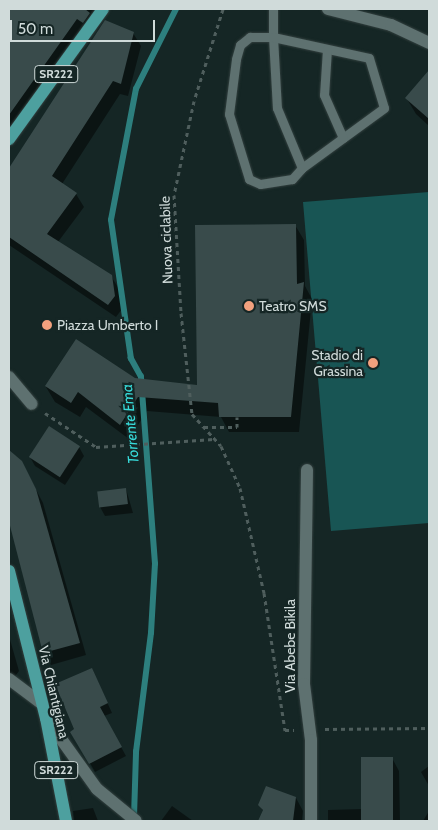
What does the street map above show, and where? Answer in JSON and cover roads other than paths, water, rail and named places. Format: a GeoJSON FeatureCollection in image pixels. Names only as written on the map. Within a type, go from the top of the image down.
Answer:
{"type":"FeatureCollection","features":[{"type":"Feature","properties":{"kind":"main road","name":"SR222"},"geometry":{"type":"LineString","coordinates":[[9,139],[103,9]]}},
{"type":"Feature","properties":{"kind":"main road","name":"Via Chiantigiana"},"geometry":{"type":"LineString","coordinates":[[9,571],[46,718],[66,821]]}},
{"type":"Feature","properties":{"kind":"street"},"geometry":{"type":"LineString","coordinates":[[328,9],[391,25],[429,42]]}},
{"type":"Feature","properties":{"kind":"street"},"geometry":{"type":"LineString","coordinates":[[9,377],[32,404]]}},
{"type":"Feature","properties":{"kind":"street","name":"Via Abebe Bikila"},"geometry":{"type":"LineString","coordinates":[[307,470],[304,684],[311,740],[311,821]]}},
{"type":"Feature","properties":{"kind":"street"},"geometry":{"type":"LineString","coordinates":[[9,680],[41,703]]}},
{"type":"Feature","properties":{"kind":"street"},"geometry":{"type":"LineString","coordinates":[[46,718],[79,768],[109,801],[136,821]]}},
{"type":"Feature","properties":{"kind":"lane"},"geometry":{"type":"LineString","coordinates":[[273,9],[276,108],[302,168]]}},
{"type":"Feature","properties":{"kind":"lane"},"geometry":{"type":"LineString","coordinates":[[250,37],[273,37],[327,49],[369,58],[384,108],[302,168],[292,179],[260,184],[249,178],[229,114],[240,44],[250,37]]}},
{"type":"Feature","properties":{"kind":"lane"},"geometry":{"type":"LineString","coordinates":[[327,49],[324,95],[343,138]]}},
{"type":"Feature","properties":{"kind":"waterway","name":"Torrente Ema"},"geometry":{"type":"LineString","coordinates":[[134,817],[136,752],[151,633],[155,564],[141,377],[131,359],[111,220],[136,89],[176,9]]}},
{"type":"Feature","properties":{"kind":"place","name":"Teatro SMS"},"geometry":{"type":"Point","coordinates":[249,306]}},
{"type":"Feature","properties":{"kind":"place","name":"Piazza Umberto I"},"geometry":{"type":"Point","coordinates":[47,325]}},
{"type":"Feature","properties":{"kind":"place","name":"Stadio di Grassina"},"geometry":{"type":"Point","coordinates":[373,363]}}]}
